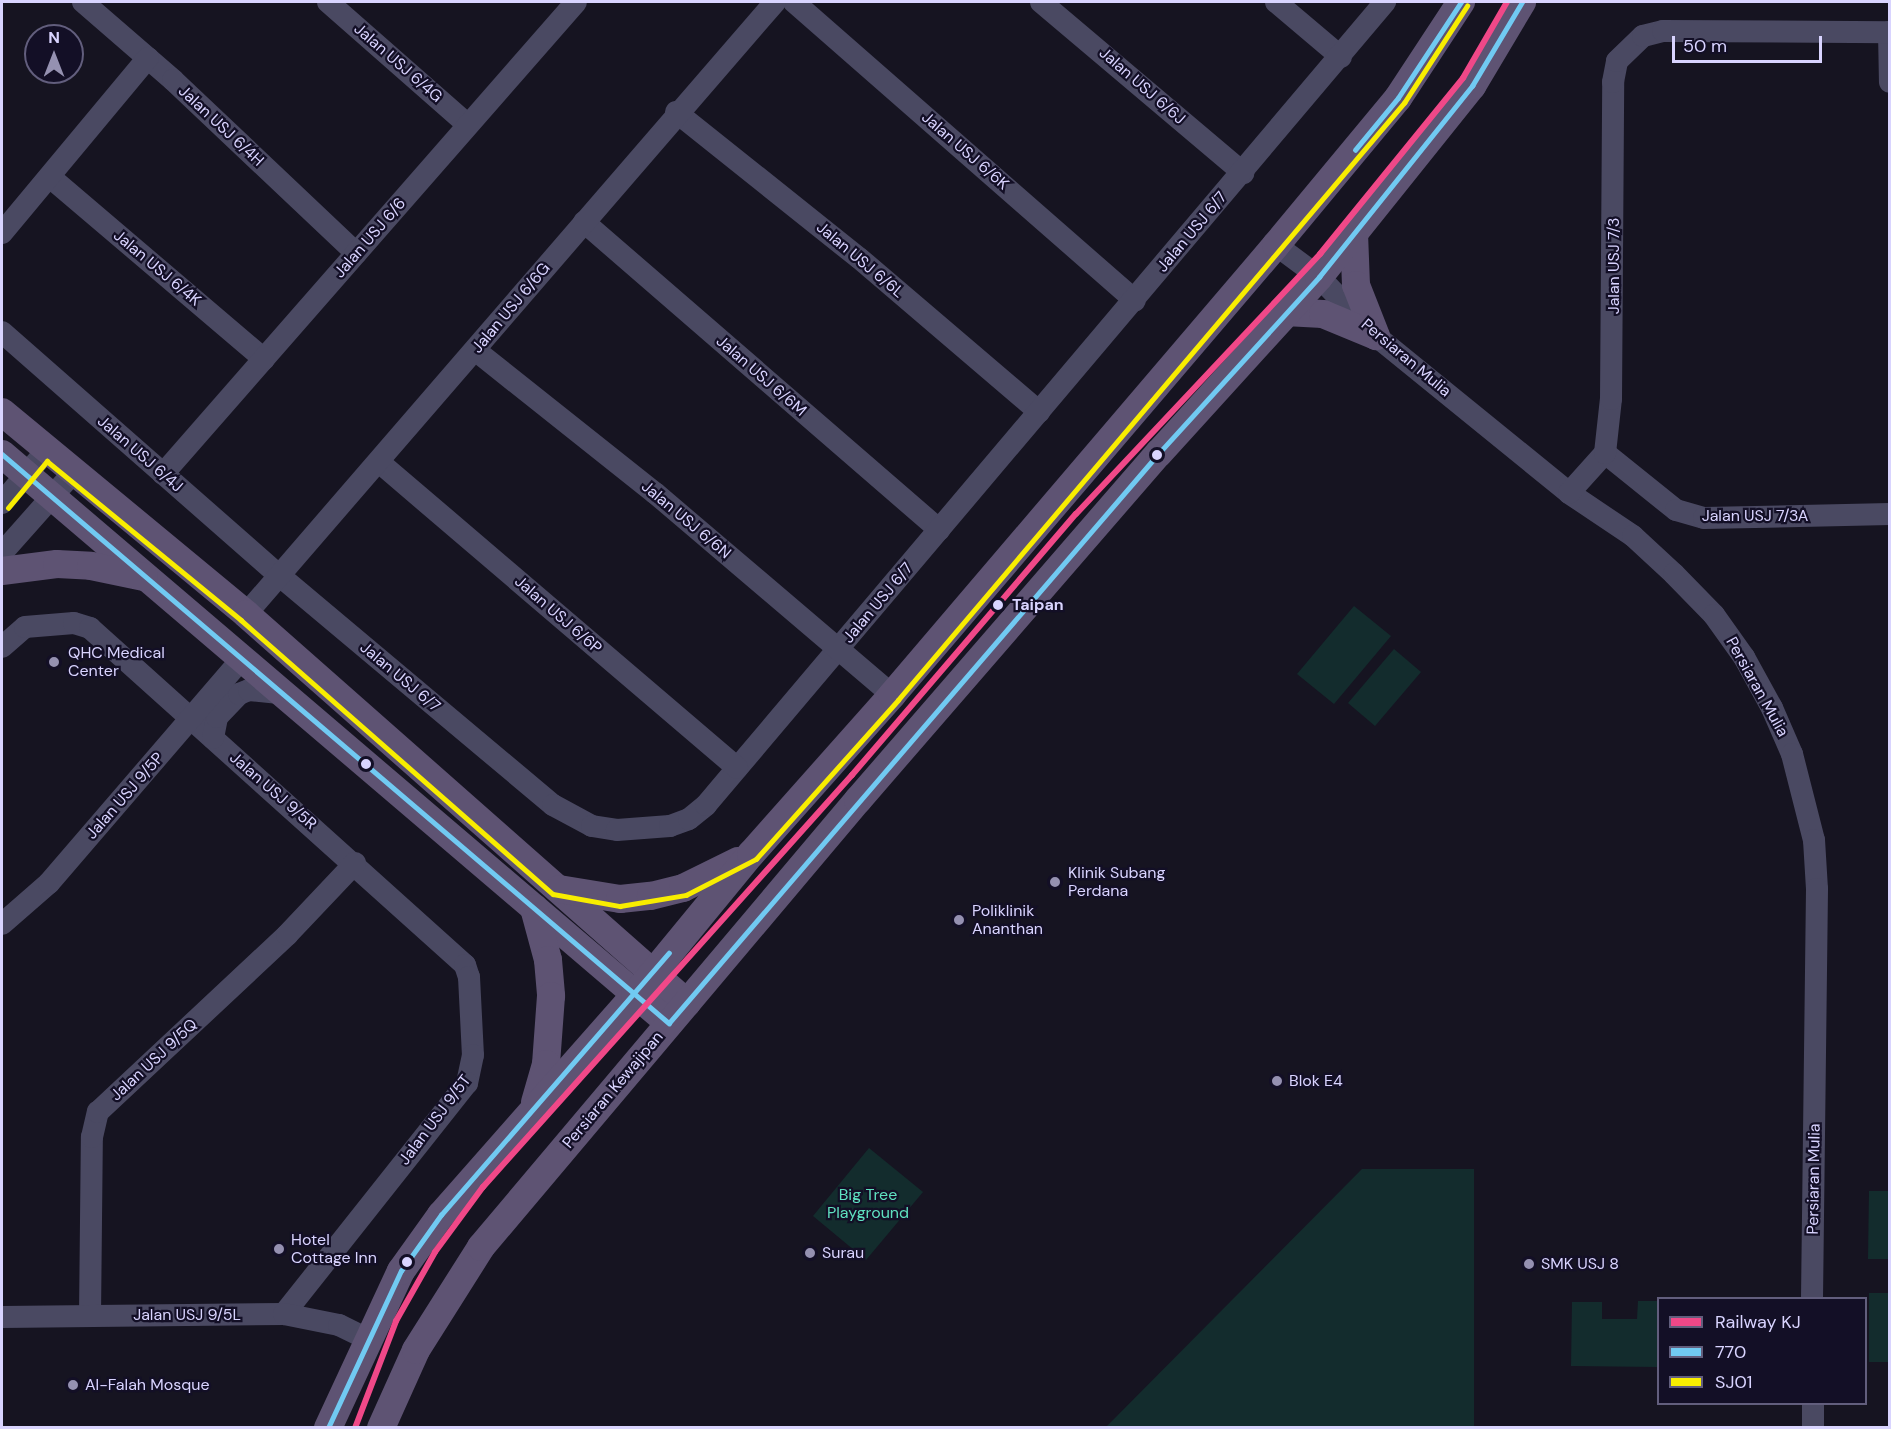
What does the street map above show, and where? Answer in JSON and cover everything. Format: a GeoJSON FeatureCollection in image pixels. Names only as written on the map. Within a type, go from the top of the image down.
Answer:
{"type":"FeatureCollection","features":[{"type":"Feature","properties":{"kind":"main road"},"geometry":{"type":"LineString","coordinates":[[328,1428],[401,1272],[441,1215],[654,973],[751,854],[892,695],[1276,245],[1398,98],[1461,2]]}},
{"type":"Feature","properties":{"kind":"main road","name":"Persiaran Kewajipan"},"geometry":{"type":"LineString","coordinates":[[381,1428],[416,1350],[481,1247],[866,791],[1318,277],[1472,86],[1522,2]]}},
{"type":"Feature","properties":{"kind":"main road"},"geometry":{"type":"LineString","coordinates":[[1354,233],[1356,285],[1376,336]]}},
{"type":"Feature","properties":{"kind":"main road"},"geometry":{"type":"LineString","coordinates":[[1285,312],[1323,314],[1376,336]]}},
{"type":"Feature","properties":{"kind":"main road"},"geometry":{"type":"LineString","coordinates":[[2,412],[46,451],[246,614],[654,973],[678,1013]]}},
{"type":"Feature","properties":{"kind":"main road"},"geometry":{"type":"LineString","coordinates":[[2,454],[149,578],[277,693],[635,995],[678,1013]]}},
{"type":"Feature","properties":{"kind":"main road"},"geometry":{"type":"LineString","coordinates":[[2,571],[57,564],[91,566],[149,578]]}},
{"type":"Feature","properties":{"kind":"main road"},"geometry":{"type":"LineString","coordinates":[[557,888],[620,899],[651,896],[683,888],[751,854]]}},
{"type":"Feature","properties":{"kind":"main road"},"geometry":{"type":"LineString","coordinates":[[531,1113],[546,1064],[551,996],[548,960],[534,908]]}},
{"type":"Feature","properties":{"kind":"street","name":"Jalan USJ 6/4H"},"geometry":{"type":"LineString","coordinates":[[83,2],[148,58],[356,253]]}},
{"type":"Feature","properties":{"kind":"street","name":"Jalan USJ 6/4G"},"geometry":{"type":"LineString","coordinates":[[328,2],[468,125]]}},
{"type":"Feature","properties":{"kind":"street","name":"Jalan USJ 6/6G"},"geometry":{"type":"LineString","coordinates":[[246,614],[475,350],[676,112],[775,2]]}},
{"type":"Feature","properties":{"kind":"street","name":"Jalan USJ 6/6K"},"geometry":{"type":"LineString","coordinates":[[795,2],[1135,300]]}},
{"type":"Feature","properties":{"kind":"street","name":"Jalan USJ 6/6J"},"geometry":{"type":"LineString","coordinates":[[1041,2],[1243,173]]}},
{"type":"Feature","properties":{"kind":"street"},"geometry":{"type":"LineString","coordinates":[[1276,2],[1341,57]]}},
{"type":"Feature","properties":{"kind":"street","name":"Jalan USJ 6/7"},"geometry":{"type":"LineString","coordinates":[[280,576],[572,817],[617,830],[670,826],[689,819],[706,804],[737,768],[1243,173],[1385,2]]}},
{"type":"Feature","properties":{"kind":"street","name":"Jalan USJ 6/6"},"geometry":{"type":"LineString","coordinates":[[163,474],[468,125],[563,6]]}},
{"type":"Feature","properties":{"kind":"street","name":"Jalan USJ 7/3"},"geometry":{"type":"LineString","coordinates":[[1605,453],[1611,399],[1614,286],[1613,82],[1617,62],[1643,36],[1663,31],[1889,32]]}},
{"type":"Feature","properties":{"kind":"street"},"geometry":{"type":"LineString","coordinates":[[1889,32],[1890,82]]}},
{"type":"Feature","properties":{"kind":"street"},"geometry":{"type":"LineString","coordinates":[[2,233],[148,58]]}},
{"type":"Feature","properties":{"kind":"street","name":"Jalan USJ 6/6L"},"geometry":{"type":"LineString","coordinates":[[676,112],[859,258],[1039,412]]}},
{"type":"Feature","properties":{"kind":"street","name":"Jalan USJ 6/4K"},"geometry":{"type":"LineString","coordinates":[[50,177],[264,359]]}},
{"type":"Feature","properties":{"kind":"street","name":"Jalan USJ 6/6M"},"geometry":{"type":"LineString","coordinates":[[584,222],[939,530]]}},
{"type":"Feature","properties":{"kind":"street","name":"Persiaran Mulia"},"geometry":{"type":"LineString","coordinates":[[1276,245],[1318,277],[1376,336],[1569,493],[1633,536],[1714,615],[1744,657],[1772,708],[1805,796],[1814,840],[1817,889],[1812,1297]]}},
{"type":"Feature","properties":{"kind":"street","name":"Jalan USJ 6/4J"},"geometry":{"type":"LineString","coordinates":[[2,332],[280,576]]}},
{"type":"Feature","properties":{"kind":"street","name":"Jalan USJ 6/6N"},"geometry":{"type":"LineString","coordinates":[[475,350],[655,493],[892,695]]}},
{"type":"Feature","properties":{"kind":"street"},"geometry":{"type":"LineString","coordinates":[[2,503],[46,451]]}},
{"type":"Feature","properties":{"kind":"street"},"geometry":{"type":"LineString","coordinates":[[1569,493],[1605,453]]}},
{"type":"Feature","properties":{"kind":"street","name":"Jalan USJ 7/3A"},"geometry":{"type":"LineString","coordinates":[[1605,453],[1676,510],[1704,518],[1890,514]]}},
{"type":"Feature","properties":{"kind":"street","name":"Jalan USJ 6/6P"},"geometry":{"type":"LineString","coordinates":[[379,462],[737,768]]}},
{"type":"Feature","properties":{"kind":"street"},"geometry":{"type":"LineString","coordinates":[[2,553],[73,473]]}},
{"type":"Feature","properties":{"kind":"street","name":"Jalan USJ 9/5R"},"geometry":{"type":"LineString","coordinates":[[2,647],[25,627],[83,624],[355,863]]}},
{"type":"Feature","properties":{"kind":"street","name":"Jalan USJ 9/5P"},"geometry":{"type":"LineString","coordinates":[[2,924],[50,883],[241,660]]}},
{"type":"Feature","properties":{"kind":"street"},"geometry":{"type":"LineString","coordinates":[[213,738],[217,717],[239,694],[249,690],[277,693]]}},
{"type":"Feature","properties":{"kind":"street","name":"Jalan USJ 9/5T"},"geometry":{"type":"LineString","coordinates":[[284,1314],[467,1083],[472,1070],[469,977],[465,965],[355,863]]}},
{"type":"Feature","properties":{"kind":"street","name":"Jalan USJ 9/5Q"},"geometry":{"type":"LineString","coordinates":[[90,1316],[92,1137],[98,1112],[287,935],[355,863]]}},
{"type":"Feature","properties":{"kind":"street","name":"Jalan USJ 9/5L"},"geometry":{"type":"LineString","coordinates":[[2,1317],[284,1314],[339,1325],[368,1339]]}},
{"type":"Feature","properties":{"kind":"street"},"geometry":{"type":"LineString","coordinates":[[1813,1405],[1813,1428]]}},
{"type":"Feature","properties":{"kind":"green space"},"geometry":{"type":"Polygon","coordinates":[[[1354,606],[1391,636],[1334,704],[1297,674],[1354,606]]]}},
{"type":"Feature","properties":{"kind":"green space"},"geometry":{"type":"Polygon","coordinates":[[[1394,649],[1421,672],[1375,726],[1348,703],[1394,649]]]}},
{"type":"Feature","properties":{"kind":"green space","name":"Big Tree Playground"},"geometry":{"type":"Polygon","coordinates":[[[869,1148],[923,1192],[866,1260],[813,1216],[869,1148]]]}},
{"type":"Feature","properties":{"kind":"green space"},"geometry":{"type":"Polygon","coordinates":[[[1362,1169],[1474,1169],[1474,1427],[1106,1427],[1362,1169]]]}},
{"type":"Feature","properties":{"kind":"green space"},"geometry":{"type":"Polygon","coordinates":[[[1869,1191],[1889,1191],[1889,1259],[1868,1259],[1869,1191]]]}},
{"type":"Feature","properties":{"kind":"green space"},"geometry":{"type":"Polygon","coordinates":[[[1869,1293],[1889,1293],[1889,1362],[1869,1362],[1869,1293]]]}},
{"type":"Feature","properties":{"kind":"green space"},"geometry":{"type":"Polygon","coordinates":[[[1638,1301],[1657,1301],[1657,1367],[1571,1366],[1572,1302],[1602,1302],[1602,1319],[1637,1319],[1638,1301]]]}},
{"type":"Feature","properties":{"kind":"rail line","name":"KJ"},"geometry":{"type":"LineString","coordinates":[[355,1428],[396,1321],[435,1252],[483,1187],[852,775],[1076,514],[1320,254],[1463,78],[1507,2]]}},
{"type":"Feature","properties":{"kind":"transit line","name":"770"},"geometry":{"type":"LineString","coordinates":[[1355,150],[1398,98],[1461,2]]}},
{"type":"Feature","properties":{"kind":"transit line","name":"770"},"geometry":{"type":"LineString","coordinates":[[2,454],[669,1023],[1159,453],[1319,277],[1472,86],[1522,2]]}},
{"type":"Feature","properties":{"kind":"transit line","name":"SJ01"},"geometry":{"type":"LineString","coordinates":[[8,508],[47,461],[241,620],[553,894],[620,906],[686,895],[756,859],[898,700],[1404,103],[1467,6]]}},
{"type":"Feature","properties":{"kind":"transit line","name":"770"},"geometry":{"type":"LineString","coordinates":[[328,1428],[401,1271],[441,1215],[669,953]]}},
{"type":"Feature","properties":{"kind":"place","name":"Taipan"},"geometry":{"type":"Point","coordinates":[998,605]}},
{"type":"Feature","properties":{"kind":"place","name":"QHC Medical Center"},"geometry":{"type":"Point","coordinates":[54,662]}},
{"type":"Feature","properties":{"kind":"place","name":"Klinik Subang Perdana"},"geometry":{"type":"Point","coordinates":[1055,882]}},
{"type":"Feature","properties":{"kind":"place","name":"Poliklinik Ananthan"},"geometry":{"type":"Point","coordinates":[959,920]}},
{"type":"Feature","properties":{"kind":"place","name":"Blok E4"},"geometry":{"type":"Point","coordinates":[1277,1081]}},
{"type":"Feature","properties":{"kind":"place","name":"Hotel Cottage Inn"},"geometry":{"type":"Point","coordinates":[279,1249]}},
{"type":"Feature","properties":{"kind":"place","name":"Surau"},"geometry":{"type":"Point","coordinates":[810,1253]}},
{"type":"Feature","properties":{"kind":"place","name":"SMK USJ 8"},"geometry":{"type":"Point","coordinates":[1529,1264]}},
{"type":"Feature","properties":{"kind":"place","name":"Al-Falah Mosque"},"geometry":{"type":"Point","coordinates":[73,1385]}}]}
